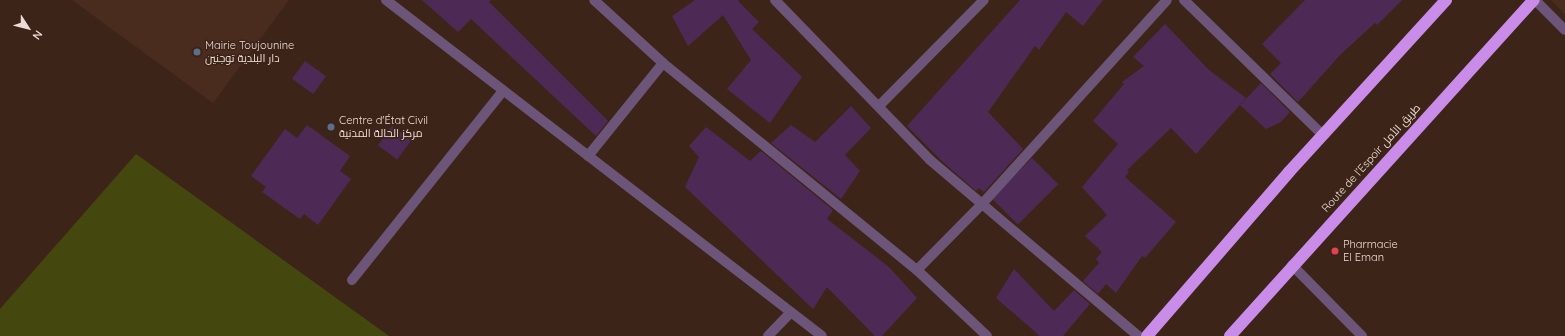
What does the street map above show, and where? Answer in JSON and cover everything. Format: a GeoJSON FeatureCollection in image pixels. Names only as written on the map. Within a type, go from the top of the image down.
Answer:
{"type":"FeatureCollection","features":[{"type":"Feature","properties":{"kind":"highway","name":"Route de l’Espoir طريق الأمل"},"geometry":{"type":"LineString","coordinates":[[1230,336],[1292,265],[1535,0]]}},
{"type":"Feature","properties":{"kind":"highway"},"geometry":{"type":"LineString","coordinates":[[1147,336],[1323,135],[1444,1]]}},
{"type":"Feature","properties":{"kind":"street"},"geometry":{"type":"LineString","coordinates":[[386,0],[822,336]]}},
{"type":"Feature","properties":{"kind":"street"},"geometry":{"type":"LineString","coordinates":[[594,0],[663,63],[917,270],[987,336]]}},
{"type":"Feature","properties":{"kind":"street"},"geometry":{"type":"LineString","coordinates":[[776,0],[930,160],[1138,336]]}},
{"type":"Feature","properties":{"kind":"street"},"geometry":{"type":"LineString","coordinates":[[879,106],[984,0]]}},
{"type":"Feature","properties":{"kind":"street"},"geometry":{"type":"LineString","coordinates":[[917,270],[982,204],[1167,0]]}},
{"type":"Feature","properties":{"kind":"street"},"geometry":{"type":"LineString","coordinates":[[1184,0],[1323,135]]}},
{"type":"Feature","properties":{"kind":"street"},"geometry":{"type":"LineString","coordinates":[[1535,0],[1565,30]]}},
{"type":"Feature","properties":{"kind":"street"},"geometry":{"type":"LineString","coordinates":[[588,156],[663,63]]}},
{"type":"Feature","properties":{"kind":"street"},"geometry":{"type":"LineString","coordinates":[[352,280],[503,91]]}},
{"type":"Feature","properties":{"kind":"street"},"geometry":{"type":"LineString","coordinates":[[1292,265],[1362,336]]}},
{"type":"Feature","properties":{"kind":"street"},"geometry":{"type":"LineString","coordinates":[[768,336],[791,312]]}},
{"type":"Feature","properties":{"kind":"shaded area","name":"Mairie Toujounine دار البلدية توجنين"},"geometry":{"type":"Polygon","coordinates":[[[72,0],[289,0],[213,103],[72,0]]]}},
{"type":"Feature","properties":{"kind":"shaded area"},"geometry":{"type":"Polygon","coordinates":[[[1551,0],[1565,0],[1565,14],[1551,0]]]}},
{"type":"Feature","properties":{"kind":"shaded area"},"geometry":{"type":"Polygon","coordinates":[[[136,154],[389,336],[0,336],[0,309],[136,154]]]}},
{"type":"Feature","properties":{"kind":"building"},"geometry":{"type":"Polygon","coordinates":[[[422,0],[491,0],[489,2],[608,121],[596,136],[471,19],[458,32],[422,0]]]}},
{"type":"Feature","properties":{"kind":"building"},"geometry":{"type":"Polygon","coordinates":[[[695,0],[739,0],[738,1],[759,22],[752,29],[802,77],[770,123],[727,89],[751,60],[723,15],[688,46],[672,16],[695,0]]]}},
{"type":"Feature","properties":{"kind":"building"},"geometry":{"type":"Polygon","coordinates":[[[1020,0],[1103,0],[1083,26],[1066,12],[1039,50],[1035,46],[988,112],[1023,149],[984,192],[979,188],[976,191],[943,162],[907,126],[1020,0]]]}},
{"type":"Feature","properties":{"kind":"building"},"geometry":{"type":"Polygon","coordinates":[[[1305,0],[1402,0],[1377,25],[1375,23],[1340,55],[1298,102],[1270,74],[1281,63],[1262,44],[1305,0]]]}},
{"type":"Feature","properties":{"kind":"building"},"geometry":{"type":"Polygon","coordinates":[[[1165,24],[1209,70],[1246,98],[1196,154],[1171,128],[1127,170],[1129,172],[1125,177],[1176,222],[1145,258],[1142,256],[1116,293],[1106,284],[1098,294],[1083,281],[1099,263],[1096,259],[1102,252],[1085,236],[1107,215],[1082,187],[1118,144],[1093,121],[1124,84],[1122,82],[1144,66],[1133,57],[1165,24]]]}},
{"type":"Feature","properties":{"kind":"building"},"geometry":{"type":"Polygon","coordinates":[[[305,61],[326,76],[313,94],[292,79],[305,61]]]}},
{"type":"Feature","properties":{"kind":"building"},"geometry":{"type":"Polygon","coordinates":[[[1261,83],[1290,112],[1281,122],[1266,129],[1240,105],[1261,83]]]}},
{"type":"Feature","properties":{"kind":"building"},"geometry":{"type":"Polygon","coordinates":[[[851,106],[871,128],[845,155],[860,171],[841,199],[771,143],[791,125],[815,142],[851,106]]]}},
{"type":"Feature","properties":{"kind":"building"},"geometry":{"type":"Polygon","coordinates":[[[307,125],[350,156],[340,171],[351,179],[318,225],[304,214],[300,219],[262,192],[266,187],[251,176],[285,129],[297,138],[307,125]]]}},
{"type":"Feature","properties":{"kind":"building"},"geometry":{"type":"Polygon","coordinates":[[[392,126],[411,140],[397,160],[378,145],[392,126]]]}},
{"type":"Feature","properties":{"kind":"building"},"geometry":{"type":"Polygon","coordinates":[[[706,127],[750,161],[761,151],[833,210],[827,219],[889,267],[917,298],[882,336],[875,336],[827,287],[813,309],[685,187],[699,157],[689,146],[706,127]]]}},
{"type":"Feature","properties":{"kind":"building"},"geometry":{"type":"Polygon","coordinates":[[[1032,158],[1058,184],[1018,224],[992,198],[1032,158]]]}},
{"type":"Feature","properties":{"kind":"building"},"geometry":{"type":"Polygon","coordinates":[[[1014,269],[1054,311],[1074,290],[1090,304],[1063,336],[1040,336],[996,298],[1014,269]]]}},
{"type":"Feature","properties":{"kind":"place","name":"Mairie Toujounine دار البلدية توجنين"},"geometry":{"type":"Point","coordinates":[197,52]}},
{"type":"Feature","properties":{"kind":"place","name":"Centre d'État Civil مركز الحالة المدنية"},"geometry":{"type":"Point","coordinates":[331,127]}},
{"type":"Feature","properties":{"kind":"place","name":"Pharmacie El Eman"},"geometry":{"type":"Point","coordinates":[1335,251]}}]}
